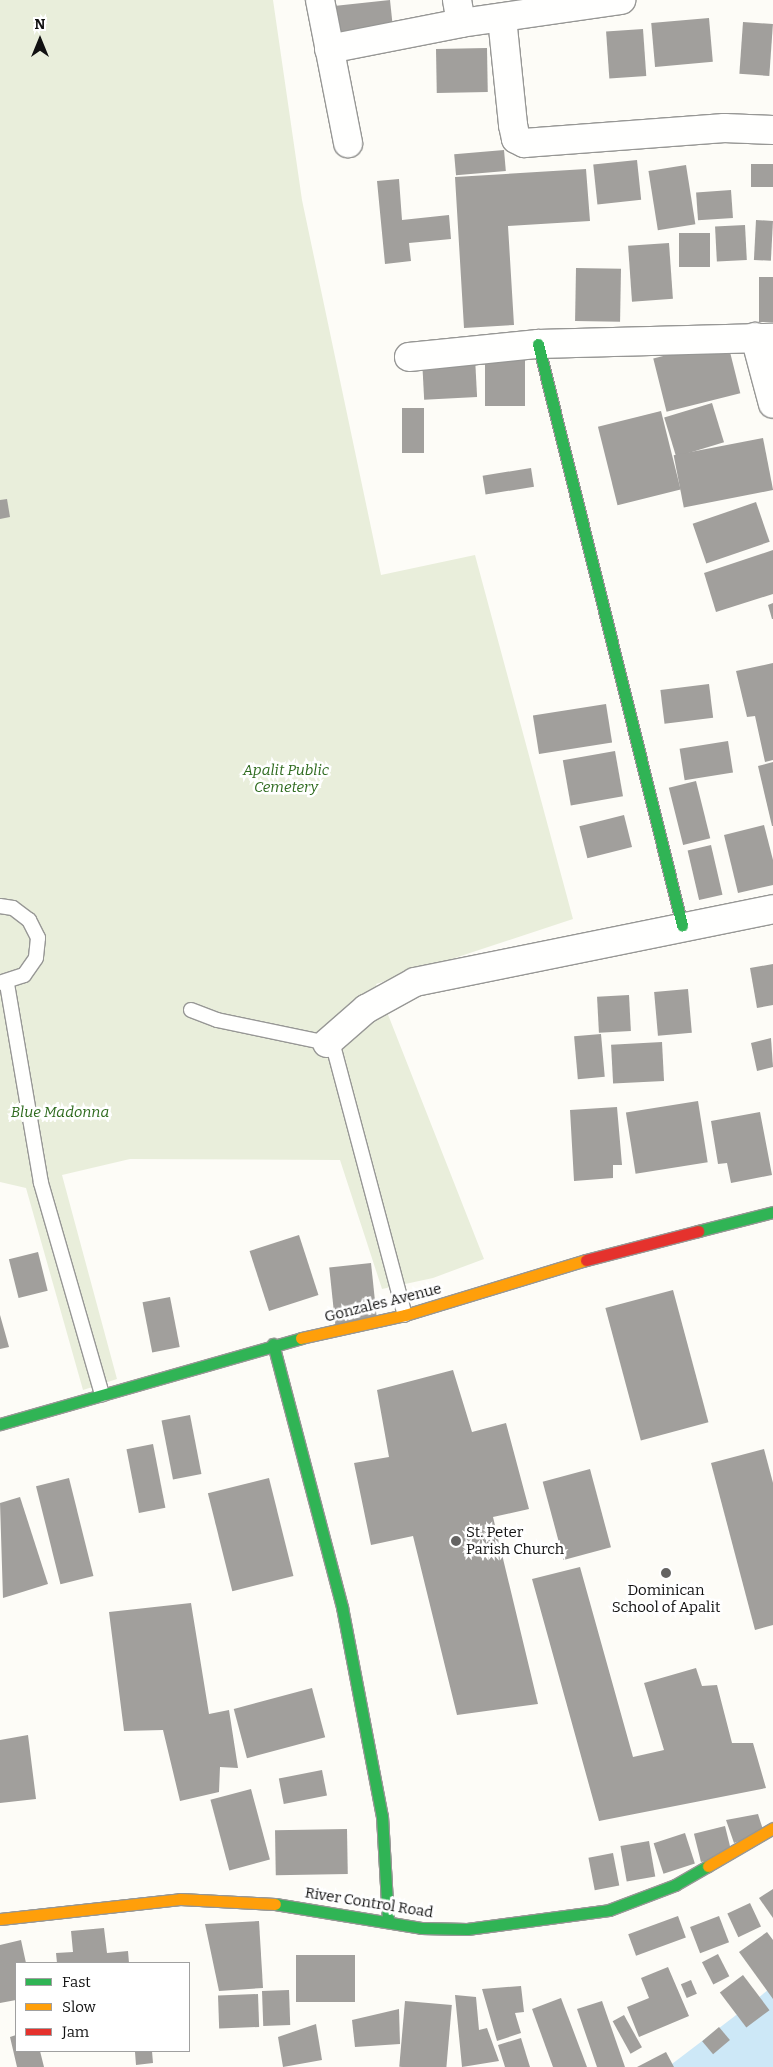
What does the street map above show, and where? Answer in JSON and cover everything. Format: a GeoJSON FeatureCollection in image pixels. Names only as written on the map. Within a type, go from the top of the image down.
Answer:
{"type":"FeatureCollection","features":[{"type":"Feature","properties":{"kind":"street"},"geometry":{"type":"LineString","coordinates":[[320,0],[348,143]]}},
{"type":"Feature","properties":{"kind":"street"},"geometry":{"type":"LineString","coordinates":[[329,49],[459,12],[502,18],[621,0]]}},
{"type":"Feature","properties":{"kind":"street"},"geometry":{"type":"LineString","coordinates":[[502,18],[513,125],[516,139],[524,143],[724,128],[773,130]]}},
{"type":"Feature","properties":{"kind":"street"},"geometry":{"type":"LineString","coordinates":[[409,357],[538,344],[764,337],[773,404]]}},
{"type":"Feature","properties":{"kind":"street"},"geometry":{"type":"LineString","coordinates":[[538,344],[682,924]]}},
{"type":"Feature","properties":{"kind":"street"},"geometry":{"type":"LineString","coordinates":[[327,1043],[366,1009],[416,982],[682,924],[773,909]]}},
{"type":"Feature","properties":{"kind":"street","name":"Gonzales Avenue"},"geometry":{"type":"LineString","coordinates":[[0,1424],[273,1344],[405,1315],[604,1255],[773,1212]]}},
{"type":"Feature","properties":{"kind":"street"},"geometry":{"type":"LineString","coordinates":[[273,1344],[342,1607],[382,1816],[388,1921]]}},
{"type":"Feature","properties":{"kind":"street","name":"River Control Road"},"geometry":{"type":"LineString","coordinates":[[0,1919],[88,1906],[180,1899],[272,1903],[421,1928],[467,1929],[609,1910],[675,1885],[773,1828]]}},
{"type":"Feature","properties":{"kind":"lane"},"geometry":{"type":"LineString","coordinates":[[0,906],[13,908],[29,920],[38,938],[36,958],[24,975],[3,983],[42,1183],[102,1394]]}},
{"type":"Feature","properties":{"kind":"lane"},"geometry":{"type":"LineString","coordinates":[[191,1010],[217,1020],[327,1043],[334,1049],[349,1099],[405,1315]]}},
{"type":"Feature","properties":{"kind":"green space","name":"Apalit Public Cemetery"},"geometry":{"type":"Polygon","coordinates":[[[0,0],[273,0],[302,200],[381,575],[475,555],[573,919],[376,984],[484,1259],[433,1278],[382,1289],[340,1160],[130,1159],[62,1175],[117,1379],[83,1390],[26,1188],[0,1182],[0,0]]]}},
{"type":"Feature","properties":{"kind":"water"},"geometry":{"type":"Polygon","coordinates":[[[773,1986],[773,2067],[668,2067],[748,2006],[773,1986]]]}},
{"type":"Feature","properties":{"kind":"building"},"geometry":{"type":"Polygon","coordinates":[[[390,0],[393,29],[339,34],[336,6],[390,0]]]}},
{"type":"Feature","properties":{"kind":"building"},"geometry":{"type":"Polygon","coordinates":[[[709,18],[713,62],[655,67],[651,23],[709,18]]]}},
{"type":"Feature","properties":{"kind":"building"},"geometry":{"type":"Polygon","coordinates":[[[743,22],[773,24],[769,76],[739,74],[743,22]]]}},
{"type":"Feature","properties":{"kind":"building"},"geometry":{"type":"Polygon","coordinates":[[[643,29],[646,76],[609,78],[606,32],[643,29]]]}},
{"type":"Feature","properties":{"kind":"building"},"geometry":{"type":"Polygon","coordinates":[[[487,48],[488,92],[437,93],[436,49],[487,48]]]}},
{"type":"Feature","properties":{"kind":"building"},"geometry":{"type":"Polygon","coordinates":[[[504,150],[506,171],[456,175],[454,154],[504,150]]]}},
{"type":"Feature","properties":{"kind":"building"},"geometry":{"type":"Polygon","coordinates":[[[637,160],[641,200],[597,204],[593,165],[637,160]]]}},
{"type":"Feature","properties":{"kind":"building"},"geometry":{"type":"Polygon","coordinates":[[[751,164],[773,164],[773,187],[751,187],[751,164]]]}},
{"type":"Feature","properties":{"kind":"building"},"geometry":{"type":"Polygon","coordinates":[[[686,165],[695,224],[658,230],[648,171],[686,165]]]}},
{"type":"Feature","properties":{"kind":"building"},"geometry":{"type":"Polygon","coordinates":[[[586,169],[590,221],[508,226],[514,325],[464,328],[455,177],[586,169]]]}},
{"type":"Feature","properties":{"kind":"building"},"geometry":{"type":"Polygon","coordinates":[[[399,179],[402,220],[449,215],[451,239],[409,243],[411,261],[385,264],[377,181],[399,179]]]}},
{"type":"Feature","properties":{"kind":"building"},"geometry":{"type":"Polygon","coordinates":[[[731,190],[733,218],[698,220],[696,192],[731,190]]]}},
{"type":"Feature","properties":{"kind":"building"},"geometry":{"type":"Polygon","coordinates":[[[756,220],[773,221],[771,261],[754,260],[756,220]]]}},
{"type":"Feature","properties":{"kind":"building"},"geometry":{"type":"Polygon","coordinates":[[[745,225],[747,260],[717,262],[715,227],[745,225]]]}},
{"type":"Feature","properties":{"kind":"building"},"geometry":{"type":"Polygon","coordinates":[[[679,233],[710,233],[710,267],[679,267],[679,233]]]}},
{"type":"Feature","properties":{"kind":"building"},"geometry":{"type":"Polygon","coordinates":[[[669,243],[673,299],[632,302],[628,246],[669,243]]]}},
{"type":"Feature","properties":{"kind":"building"},"geometry":{"type":"Polygon","coordinates":[[[576,268],[621,269],[620,322],[575,321],[576,268]]]}},
{"type":"Feature","properties":{"kind":"building"},"geometry":{"type":"Polygon","coordinates":[[[759,277],[773,277],[773,322],[759,322],[759,277]]]}},
{"type":"Feature","properties":{"kind":"building"},"geometry":{"type":"Polygon","coordinates":[[[727,340],[740,393],[667,412],[653,358],[727,340]]]}},
{"type":"Feature","properties":{"kind":"building"},"geometry":{"type":"Polygon","coordinates":[[[485,355],[525,355],[525,406],[485,406],[485,355]]]}},
{"type":"Feature","properties":{"kind":"building"},"geometry":{"type":"Polygon","coordinates":[[[475,357],[477,397],[424,400],[422,360],[475,357]]]}},
{"type":"Feature","properties":{"kind":"building"},"geometry":{"type":"Polygon","coordinates":[[[712,403],[724,442],[676,457],[664,418],[712,403]]]}},
{"type":"Feature","properties":{"kind":"building"},"geometry":{"type":"Polygon","coordinates":[[[402,408],[424,408],[424,453],[402,453],[402,408]]]}},
{"type":"Feature","properties":{"kind":"building"},"geometry":{"type":"Polygon","coordinates":[[[661,411],[681,490],[618,505],[598,427],[661,411]]]}},
{"type":"Feature","properties":{"kind":"building"},"geometry":{"type":"Polygon","coordinates":[[[763,438],[773,490],[684,507],[674,455],[763,438]]]}},
{"type":"Feature","properties":{"kind":"building"},"geometry":{"type":"Polygon","coordinates":[[[531,468],[534,487],[486,494],[483,476],[531,468]]]}},
{"type":"Feature","properties":{"kind":"building"},"geometry":{"type":"Polygon","coordinates":[[[7,499],[10,517],[0,519],[0,500],[7,499]]]}},
{"type":"Feature","properties":{"kind":"building"},"geometry":{"type":"Polygon","coordinates":[[[756,502],[770,542],[706,564],[693,524],[756,502]]]}},
{"type":"Feature","properties":{"kind":"building"},"geometry":{"type":"Polygon","coordinates":[[[773,550],[773,594],[716,612],[704,573],[773,550]]]}},
{"type":"Feature","properties":{"kind":"building"},"geometry":{"type":"Polygon","coordinates":[[[773,603],[773,619],[772,619],[768,605],[773,603]]]}},
{"type":"Feature","properties":{"kind":"building"},"geometry":{"type":"Polygon","coordinates":[[[773,663],[773,760],[765,762],[755,716],[747,717],[736,671],[773,663]]]}},
{"type":"Feature","properties":{"kind":"building"},"geometry":{"type":"Polygon","coordinates":[[[709,684],[713,718],[665,724],[660,690],[709,684]]]}},
{"type":"Feature","properties":{"kind":"building"},"geometry":{"type":"Polygon","coordinates":[[[606,704],[612,743],[539,754],[533,716],[606,704]]]}},
{"type":"Feature","properties":{"kind":"building"},"geometry":{"type":"Polygon","coordinates":[[[728,741],[733,773],[685,780],[680,749],[728,741]]]}},
{"type":"Feature","properties":{"kind":"building"},"geometry":{"type":"Polygon","coordinates":[[[615,751],[623,796],[571,806],[563,760],[615,751]]]}},
{"type":"Feature","properties":{"kind":"building"},"geometry":{"type":"Polygon","coordinates":[[[773,762],[773,826],[772,826],[758,766],[773,762]]]}},
{"type":"Feature","properties":{"kind":"building"},"geometry":{"type":"Polygon","coordinates":[[[696,781],[710,838],[683,845],[669,788],[696,781]]]}},
{"type":"Feature","properties":{"kind":"building"},"geometry":{"type":"Polygon","coordinates":[[[624,815],[632,847],[587,858],[579,826],[624,815]]]}},
{"type":"Feature","properties":{"kind":"building"},"geometry":{"type":"Polygon","coordinates":[[[764,825],[773,860],[773,885],[738,893],[724,835],[764,825]]]}},
{"type":"Feature","properties":{"kind":"building"},"geometry":{"type":"Polygon","coordinates":[[[711,845],[722,895],[699,900],[688,850],[711,845]]]}},
{"type":"Feature","properties":{"kind":"building"},"geometry":{"type":"Polygon","coordinates":[[[773,964],[773,1005],[757,1008],[750,968],[773,964]]]}},
{"type":"Feature","properties":{"kind":"building"},"geometry":{"type":"Polygon","coordinates":[[[688,989],[692,1033],[658,1036],[654,992],[688,989]]]}},
{"type":"Feature","properties":{"kind":"building"},"geometry":{"type":"Polygon","coordinates":[[[629,995],[631,1031],[599,1033],[597,997],[629,995]]]}},
{"type":"Feature","properties":{"kind":"building"},"geometry":{"type":"Polygon","coordinates":[[[601,1034],[605,1077],[578,1079],[574,1036],[601,1034]]]}},
{"type":"Feature","properties":{"kind":"building"},"geometry":{"type":"Polygon","coordinates":[[[771,1038],[773,1067],[757,1071],[751,1043],[771,1038]]]}},
{"type":"Feature","properties":{"kind":"building"},"geometry":{"type":"Polygon","coordinates":[[[662,1042],[664,1081],[613,1084],[611,1045],[662,1042]]]}},
{"type":"Feature","properties":{"kind":"building"},"geometry":{"type":"Polygon","coordinates":[[[698,1101],[708,1162],[636,1174],[626,1112],[698,1101]]]}},
{"type":"Feature","properties":{"kind":"building"},"geometry":{"type":"Polygon","coordinates":[[[617,1107],[622,1165],[613,1165],[613,1178],[574,1181],[570,1110],[617,1107]]]}},
{"type":"Feature","properties":{"kind":"building"},"geometry":{"type":"Polygon","coordinates":[[[760,1112],[772,1175],[731,1183],[727,1163],[718,1164],[711,1121],[760,1112]]]}},
{"type":"Feature","properties":{"kind":"building"},"geometry":{"type":"Polygon","coordinates":[[[299,1235],[318,1295],[269,1311],[250,1251],[299,1235]]]}},
{"type":"Feature","properties":{"kind":"building"},"geometry":{"type":"Polygon","coordinates":[[[38,1252],[48,1291],[19,1298],[9,1259],[38,1252]]]}},
{"type":"Feature","properties":{"kind":"building"},"geometry":{"type":"Polygon","coordinates":[[[371,1263],[377,1321],[335,1325],[329,1267],[371,1263]]]}},
{"type":"Feature","properties":{"kind":"building"},"geometry":{"type":"Polygon","coordinates":[[[673,1290],[708,1422],[641,1440],[605,1308],[673,1290]]]}},
{"type":"Feature","properties":{"kind":"building"},"geometry":{"type":"Polygon","coordinates":[[[170,1297],[180,1347],[152,1352],[143,1302],[170,1297]]]}},
{"type":"Feature","properties":{"kind":"building"},"geometry":{"type":"Polygon","coordinates":[[[0,1315],[9,1347],[0,1349],[0,1315]]]}},
{"type":"Feature","properties":{"kind":"building","name":"St. Peter Parish Church"},"geometry":{"type":"Polygon","coordinates":[[[453,1370],[472,1432],[506,1423],[529,1509],[493,1517],[538,1704],[457,1715],[413,1536],[371,1545],[354,1463],[389,1457],[377,1390],[453,1370]]]}},
{"type":"Feature","properties":{"kind":"building"},"geometry":{"type":"Polygon","coordinates":[[[190,1415],[201,1474],[173,1479],[162,1421],[190,1415]]]}},
{"type":"Feature","properties":{"kind":"building"},"geometry":{"type":"Polygon","coordinates":[[[153,1444],[165,1508],[139,1513],[126,1449],[153,1444]]]}},
{"type":"Feature","properties":{"kind":"building"},"geometry":{"type":"Polygon","coordinates":[[[764,1449],[773,1483],[773,1625],[755,1630],[711,1463],[764,1449]]]}},
{"type":"Feature","properties":{"kind":"building"},"geometry":{"type":"Polygon","coordinates":[[[590,1469],[611,1547],[564,1560],[543,1482],[590,1469]]]}},
{"type":"Feature","properties":{"kind":"building"},"geometry":{"type":"Polygon","coordinates":[[[69,1478],[93,1576],[60,1584],[36,1486],[69,1478]]]}},
{"type":"Feature","properties":{"kind":"building"},"geometry":{"type":"Polygon","coordinates":[[[269,1478],[293,1576],[232,1591],[208,1493],[269,1478]]]}},
{"type":"Feature","properties":{"kind":"building"},"geometry":{"type":"Polygon","coordinates":[[[20,1497],[48,1584],[3,1598],[0,1503],[20,1497]]]}},
{"type":"Feature","properties":{"kind":"building"},"geometry":{"type":"Polygon","coordinates":[[[580,1567],[633,1757],[664,1750],[644,1683],[696,1668],[702,1686],[717,1685],[732,1743],[753,1743],[766,1788],[599,1821],[532,1579],[580,1567]]]}},
{"type":"Feature","properties":{"kind":"building"},"geometry":{"type":"Polygon","coordinates":[[[191,1603],[209,1714],[229,1710],[238,1768],[220,1767],[219,1792],[180,1801],[163,1730],[124,1731],[109,1612],[191,1603]]]}},
{"type":"Feature","properties":{"kind":"building"},"geometry":{"type":"Polygon","coordinates":[[[312,1688],[325,1737],[247,1758],[234,1709],[312,1688]]]}},
{"type":"Feature","properties":{"kind":"building"},"geometry":{"type":"Polygon","coordinates":[[[28,1735],[36,1799],[0,1803],[0,1740],[28,1735]]]}},
{"type":"Feature","properties":{"kind":"building"},"geometry":{"type":"Polygon","coordinates":[[[322,1770],[327,1796],[284,1804],[279,1778],[322,1770]]]}},
{"type":"Feature","properties":{"kind":"building"},"geometry":{"type":"Polygon","coordinates":[[[251,1789],[270,1860],[229,1870],[210,1800],[251,1789]]]}},
{"type":"Feature","properties":{"kind":"building"},"geometry":{"type":"Polygon","coordinates":[[[758,1814],[764,1833],[734,1843],[726,1820],[758,1814]]]}},
{"type":"Feature","properties":{"kind":"building"},"geometry":{"type":"Polygon","coordinates":[[[725,1826],[732,1854],[701,1862],[694,1834],[725,1826]]]}},
{"type":"Feature","properties":{"kind":"building"},"geometry":{"type":"Polygon","coordinates":[[[347,1829],[348,1874],[276,1875],[275,1830],[347,1829]]]}},
{"type":"Feature","properties":{"kind":"building"},"geometry":{"type":"Polygon","coordinates":[[[685,1833],[695,1863],[664,1874],[654,1843],[685,1833]]]}},
{"type":"Feature","properties":{"kind":"building"},"geometry":{"type":"Polygon","coordinates":[[[649,1841],[655,1876],[627,1881],[620,1846],[649,1841]]]}},
{"type":"Feature","properties":{"kind":"building"},"geometry":{"type":"Polygon","coordinates":[[[613,1853],[619,1885],[595,1890],[588,1858],[613,1853]]]}},
{"type":"Feature","properties":{"kind":"building"},"geometry":{"type":"Polygon","coordinates":[[[773,1889],[773,1918],[759,1898],[773,1889]]]}},
{"type":"Feature","properties":{"kind":"building"},"geometry":{"type":"Polygon","coordinates":[[[750,1903],[761,1927],[738,1937],[727,1914],[750,1903]]]}},
{"type":"Feature","properties":{"kind":"building"},"geometry":{"type":"Polygon","coordinates":[[[678,1916],[686,1938],[636,1956],[628,1934],[678,1916]]]}},
{"type":"Feature","properties":{"kind":"building"},"geometry":{"type":"Polygon","coordinates":[[[719,1916],[729,1942],[700,1953],[690,1927],[719,1916]]]}},
{"type":"Feature","properties":{"kind":"building"},"geometry":{"type":"Polygon","coordinates":[[[259,1921],[263,1988],[219,1991],[205,1924],[259,1921]]]}},
{"type":"Feature","properties":{"kind":"building"},"geometry":{"type":"Polygon","coordinates":[[[104,1928],[107,1953],[128,1951],[129,1962],[57,1962],[56,1953],[73,1952],[71,1931],[104,1928]]]}},
{"type":"Feature","properties":{"kind":"building"},"geometry":{"type":"Polygon","coordinates":[[[767,1932],[773,1940],[773,1999],[739,1952],[767,1932]]]}},
{"type":"Feature","properties":{"kind":"building"},"geometry":{"type":"Polygon","coordinates":[[[21,1940],[26,1962],[15,1962],[15,2000],[0,2003],[0,1945],[21,1940]]]}},
{"type":"Feature","properties":{"kind":"building"},"geometry":{"type":"Polygon","coordinates":[[[718,1954],[729,1976],[713,1984],[702,1962],[718,1954]]]}},
{"type":"Feature","properties":{"kind":"building"},"geometry":{"type":"Polygon","coordinates":[[[296,1955],[355,1955],[355,2002],[296,2002],[296,1955]]]}},
{"type":"Feature","properties":{"kind":"building"},"geometry":{"type":"Polygon","coordinates":[[[668,1967],[689,2016],[639,2037],[627,2007],[649,1998],[641,1978],[668,1967]]]}},
{"type":"Feature","properties":{"kind":"building"},"geometry":{"type":"Polygon","coordinates":[[[743,1975],[769,2010],[746,2028],[720,1992],[743,1975]]]}},
{"type":"Feature","properties":{"kind":"building"},"geometry":{"type":"Polygon","coordinates":[[[691,1980],[697,1994],[687,1998],[681,1984],[691,1980]]]}},
{"type":"Feature","properties":{"kind":"building"},"geometry":{"type":"Polygon","coordinates":[[[521,1986],[524,2012],[515,2013],[521,2033],[497,2041],[482,1989],[521,1986]]]}},
{"type":"Feature","properties":{"kind":"building"},"geometry":{"type":"Polygon","coordinates":[[[289,1990],[290,2025],[263,2026],[262,1991],[289,1990]]]}},
{"type":"Feature","properties":{"kind":"building"},"geometry":{"type":"Polygon","coordinates":[[[258,1994],[259,2027],[219,2028],[218,1995],[258,1994]]]}},
{"type":"Feature","properties":{"kind":"building"},"geometry":{"type":"Polygon","coordinates":[[[455,1995],[476,1997],[479,2030],[487,2028],[499,2061],[462,2067],[455,1995]]]}},
{"type":"Feature","properties":{"kind":"building"},"geometry":{"type":"Polygon","coordinates":[[[561,1998],[587,2067],[553,2067],[532,2009],[561,1998]]]}},
{"type":"Feature","properties":{"kind":"building"},"geometry":{"type":"Polygon","coordinates":[[[405,2001],[452,2005],[446,2067],[399,2067],[405,2001]]]}},
{"type":"Feature","properties":{"kind":"building"},"geometry":{"type":"Polygon","coordinates":[[[602,2001],[625,2067],[597,2067],[577,2009],[602,2001]]]}},
{"type":"Feature","properties":{"kind":"building"},"geometry":{"type":"Polygon","coordinates":[[[399,2009],[400,2044],[355,2047],[352,2020],[399,2009]]]}},
{"type":"Feature","properties":{"kind":"building"},"geometry":{"type":"Polygon","coordinates":[[[624,2015],[642,2047],[631,2054],[613,2021],[624,2015]]]}},
{"type":"Feature","properties":{"kind":"building"},"geometry":{"type":"Polygon","coordinates":[[[316,2024],[322,2060],[283,2067],[278,2037],[316,2024]]]}},
{"type":"Feature","properties":{"kind":"building"},"geometry":{"type":"Polygon","coordinates":[[[719,2027],[730,2040],[713,2054],[702,2041],[719,2027]]]}},
{"type":"Feature","properties":{"kind":"building"},"geometry":{"type":"Polygon","coordinates":[[[15,2035],[15,2052],[40,2052],[44,2067],[17,2067],[10,2037],[15,2035]]]}},
{"type":"Feature","properties":{"kind":"building"},"geometry":{"type":"Polygon","coordinates":[[[521,2038],[530,2067],[505,2067],[498,2045],[521,2038]]]}},
{"type":"Feature","properties":{"kind":"building"},"geometry":{"type":"Polygon","coordinates":[[[135,2052],[152,2052],[153,2063],[136,2065],[135,2052]]]}},
{"type":"Feature","properties":{"kind":"building"},"geometry":{"type":"Polygon","coordinates":[[[666,2052],[674,2067],[637,2067],[666,2052]]]}},
{"type":"Feature","properties":{"kind":"traffic: fast"},"geometry":{"type":"LineString","coordinates":[[538,344],[682,925]]}},
{"type":"Feature","properties":{"kind":"traffic: fast"},"geometry":{"type":"LineString","coordinates":[[698,1231],[773,1212]]}},
{"type":"Feature","properties":{"kind":"traffic: fast"},"geometry":{"type":"LineString","coordinates":[[0,1424],[301,1338]]}},
{"type":"Feature","properties":{"kind":"traffic: fast"},"geometry":{"type":"LineString","coordinates":[[273,1344],[342,1607],[382,1816],[388,1921]]}},
{"type":"Feature","properties":{"kind":"traffic: fast"},"geometry":{"type":"LineString","coordinates":[[275,1904],[421,1928],[467,1929],[609,1910],[675,1885],[708,1866]]}},
{"type":"Feature","properties":{"kind":"traffic: slow"},"geometry":{"type":"LineString","coordinates":[[301,1338],[405,1315],[586,1260]]}},
{"type":"Feature","properties":{"kind":"traffic: slow"},"geometry":{"type":"LineString","coordinates":[[708,1866],[773,1828]]}},
{"type":"Feature","properties":{"kind":"traffic: slow"},"geometry":{"type":"LineString","coordinates":[[0,1919],[180,1899],[275,1904]]}},
{"type":"Feature","properties":{"kind":"traffic: jam"},"geometry":{"type":"LineString","coordinates":[[586,1260],[698,1231]]}},
{"type":"Feature","properties":{"kind":"place","name":"St. Peter Parish Church"},"geometry":{"type":"Point","coordinates":[456,1541]}},
{"type":"Feature","properties":{"kind":"place","name":"Dominican School of Apalit"},"geometry":{"type":"Point","coordinates":[666,1573]}},
{"type":"Feature","properties":{"kind":"park label","name":"Blue Madonna"},"geometry":{"type":"Point","coordinates":[60,1113]}}]}
